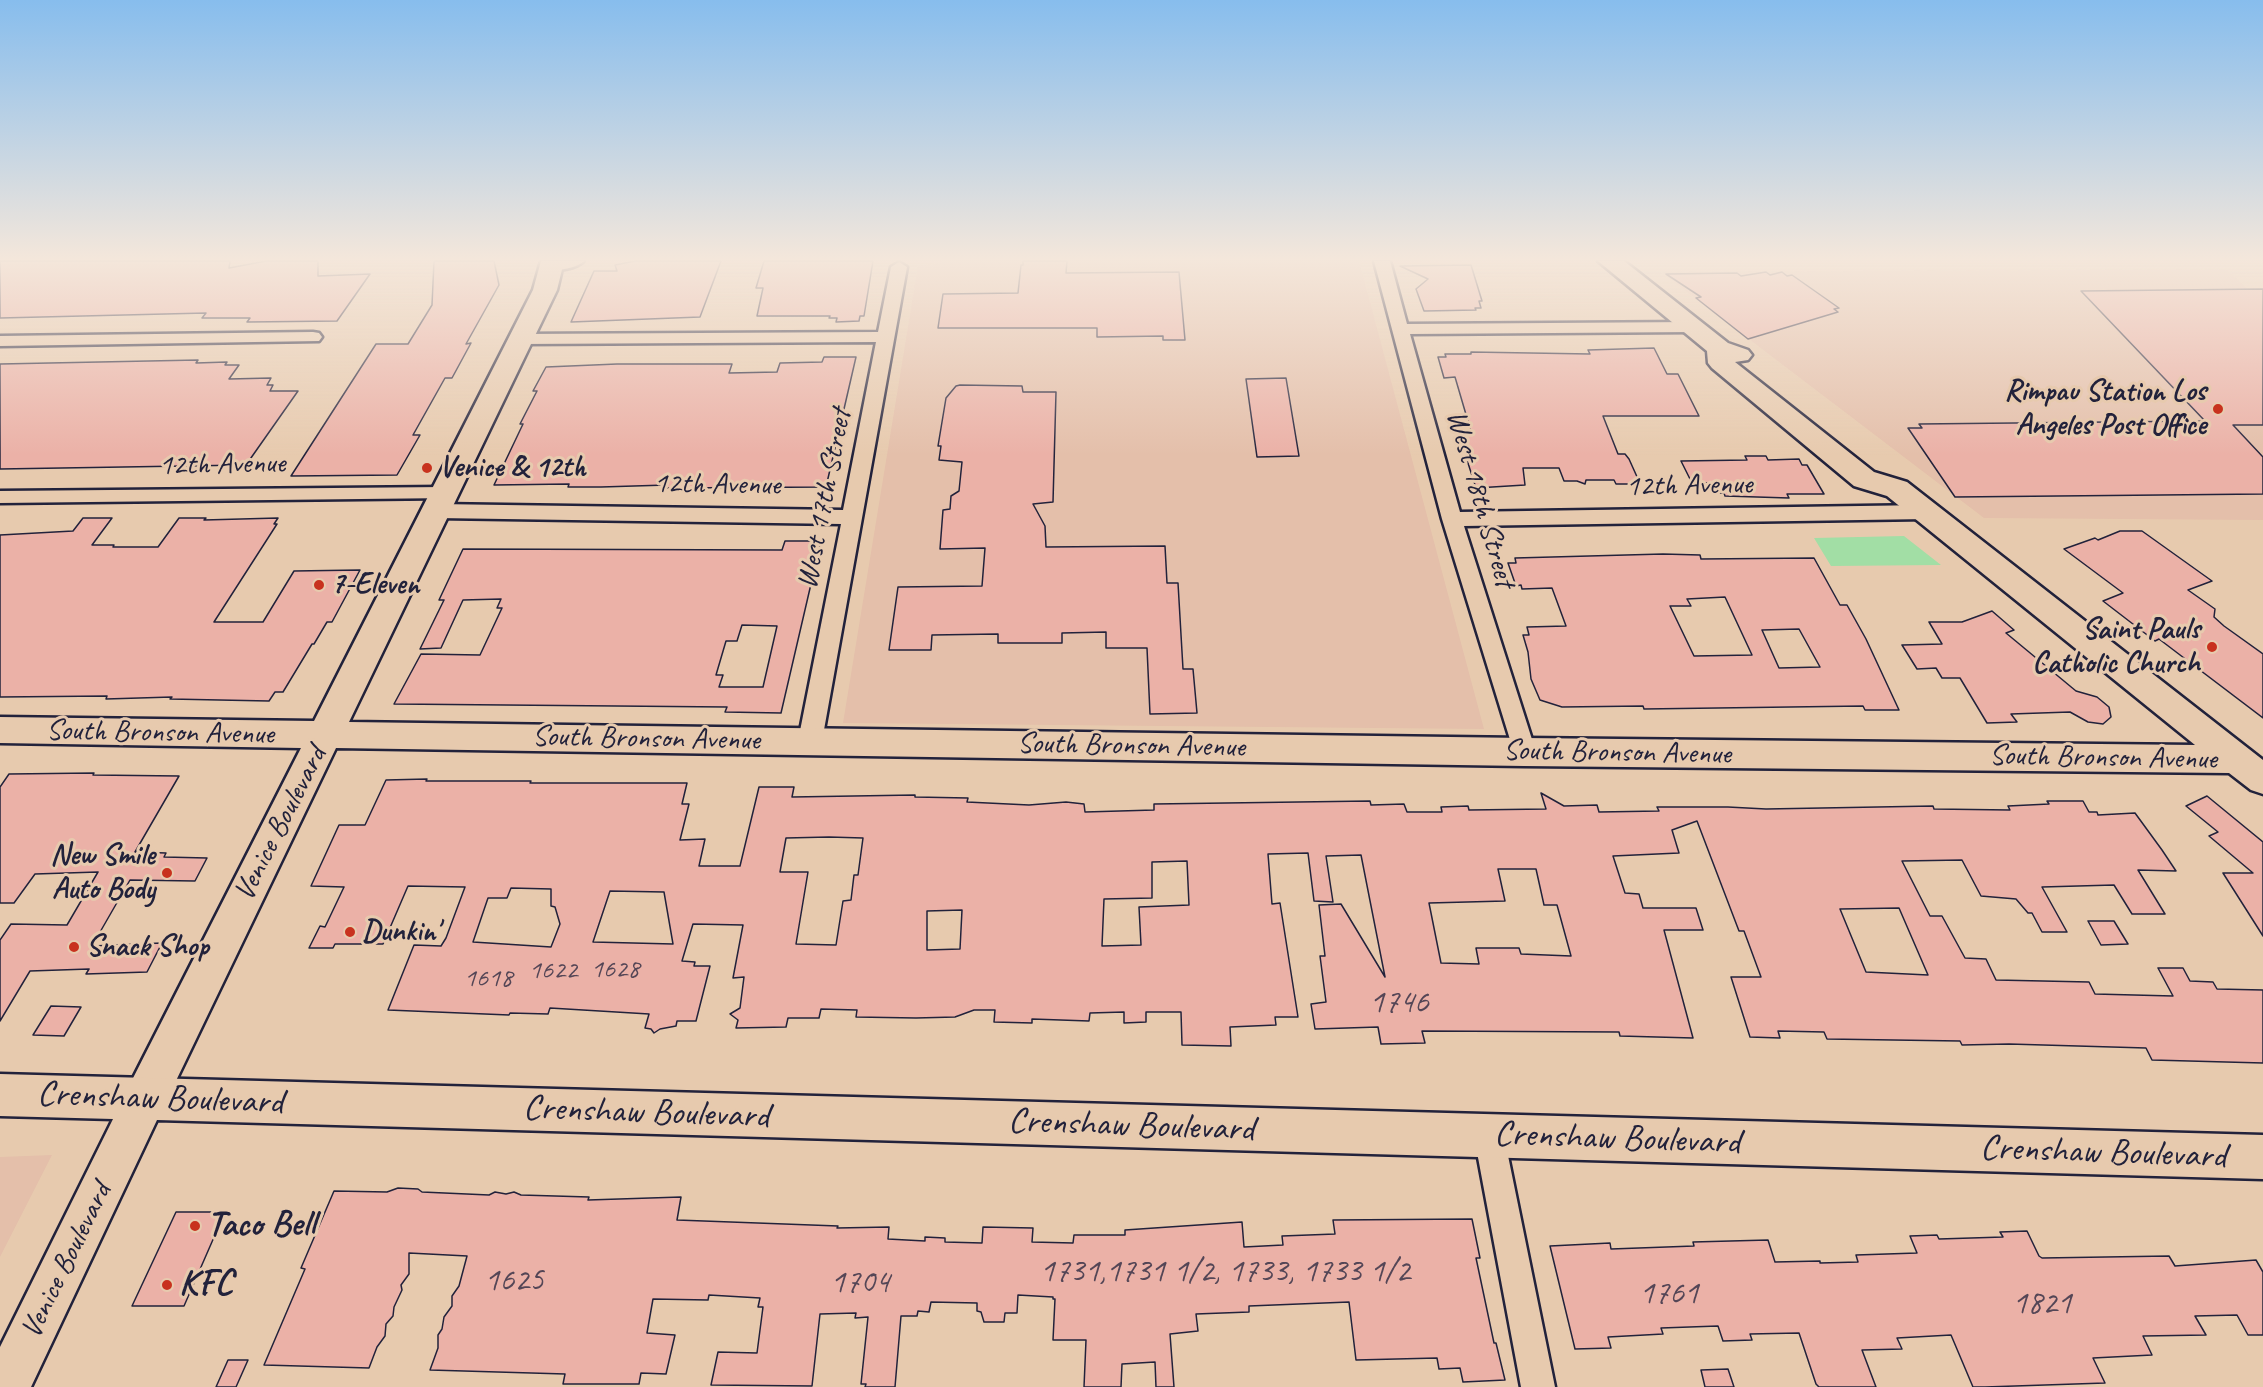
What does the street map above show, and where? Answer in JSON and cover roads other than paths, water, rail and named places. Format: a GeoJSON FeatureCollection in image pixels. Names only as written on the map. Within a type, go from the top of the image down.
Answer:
{"type":"FeatureCollection","features":[{"type":"Feature","properties":{"kind":"main road","name":"Venice Boulevard"},"geometry":{"type":"LineString","coordinates":[[6,1387],[145,1099],[528,326]]}},
{"type":"Feature","properties":{"kind":"main road"},"geometry":{"type":"LineString","coordinates":[[1693,327],[1719,348],[1745,357],[1895,475],[1897,489],[2250,759],[2263,780]]}},
{"type":"Feature","properties":{"kind":"main road","name":"South Bronson Avenue"},"geometry":{"type":"LineString","coordinates":[[0,730],[1524,752],[2250,759]]}},
{"type":"Feature","properties":{"kind":"main road","name":"Crenshaw Boulevard"},"geometry":{"type":"LineString","coordinates":[[0,1095],[2263,1157]]}},
{"type":"Feature","properties":{"kind":"street","name":"West 17th Street"},"geometry":{"type":"LineString","coordinates":[[810,741],[889,326]]}},
{"type":"Feature","properties":{"kind":"street","name":"West 18th Street"},"geometry":{"type":"LineString","coordinates":[[1401,326],[1452,519],[1524,752]]}},
{"type":"Feature","properties":{"kind":"street"},"geometry":{"type":"LineString","coordinates":[[1402,329],[1693,327]]}},
{"type":"Feature","properties":{"kind":"street"},"geometry":{"type":"LineString","coordinates":[[0,341],[313,337]]}},
{"type":"Feature","properties":{"kind":"street"},"geometry":{"type":"LineString","coordinates":[[521,339],[887,337]]}},
{"type":"Feature","properties":{"kind":"street","name":"12th Avenue"},"geometry":{"type":"LineString","coordinates":[[0,497],[441,502],[852,517]]}},
{"type":"Feature","properties":{"kind":"street","name":"12th Avenue"},"geometry":{"type":"LineString","coordinates":[[1452,519],[1927,512]]}},
{"type":"Feature","properties":{"kind":"street"},"geometry":{"type":"LineString","coordinates":[[1490,1136],[1538,1387]]}},
{"type":"Feature","properties":{"kind":"place","name":"Rimpau Station Los Angeles Post Office"},"geometry":{"type":"Point","coordinates":[2218,409]}},
{"type":"Feature","properties":{"kind":"place","name":"Venice & 12th"},"geometry":{"type":"Point","coordinates":[427,468]}},
{"type":"Feature","properties":{"kind":"place","name":"7-Eleven"},"geometry":{"type":"Point","coordinates":[319,585]}},
{"type":"Feature","properties":{"kind":"place","name":"Saint Pauls Catholic Church"},"geometry":{"type":"Point","coordinates":[2212,647]}},
{"type":"Feature","properties":{"kind":"place","name":"New Smile Auto Body"},"geometry":{"type":"Point","coordinates":[167,873]}},
{"type":"Feature","properties":{"kind":"place","name":"Dunkin'"},"geometry":{"type":"Point","coordinates":[350,932]}},
{"type":"Feature","properties":{"kind":"place","name":"Snack Shop"},"geometry":{"type":"Point","coordinates":[74,947]}},
{"type":"Feature","properties":{"kind":"place","name":"Taco Bell"},"geometry":{"type":"Point","coordinates":[195,1226]}},
{"type":"Feature","properties":{"kind":"place","name":"KFC"},"geometry":{"type":"Point","coordinates":[167,1285]}}]}
